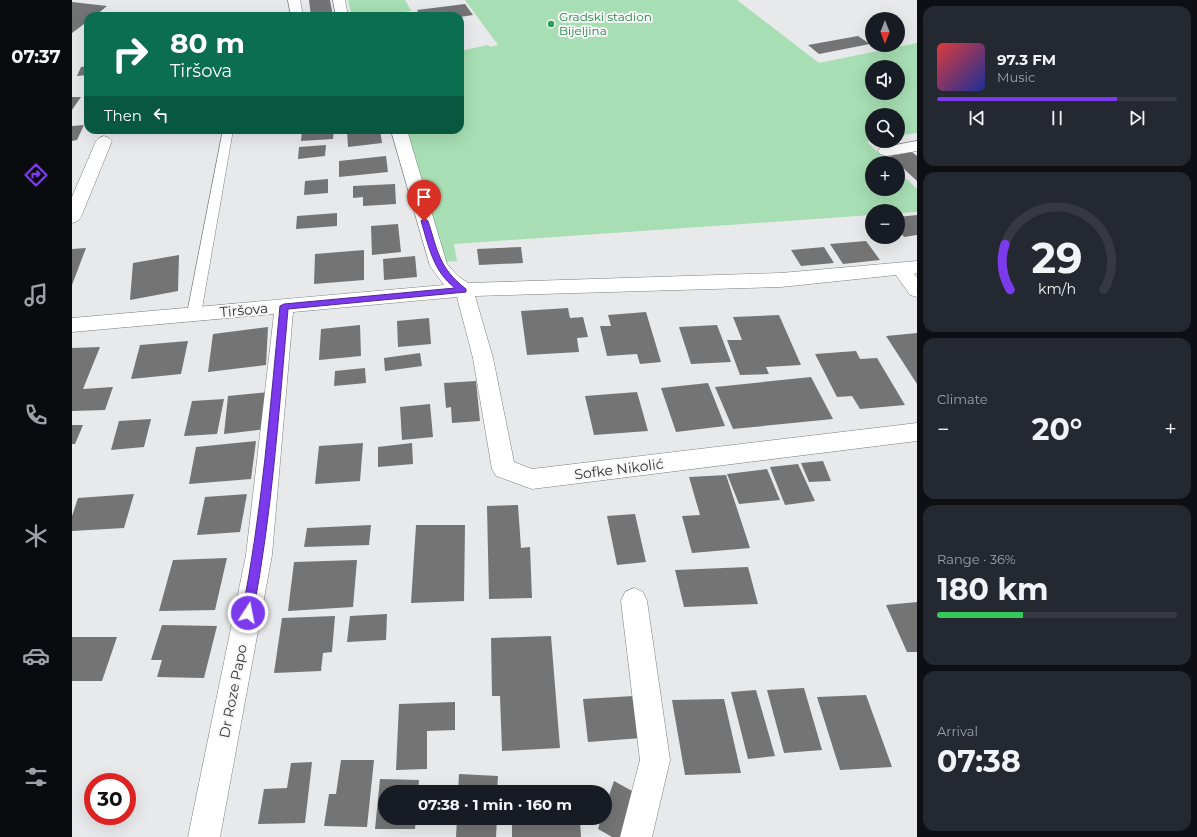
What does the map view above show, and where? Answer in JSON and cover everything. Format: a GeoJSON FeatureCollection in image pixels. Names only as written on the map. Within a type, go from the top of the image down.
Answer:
{"type":"FeatureCollection","features":[{"type":"Feature","properties":{"kind":"street"},"geometry":{"type":"LineString","coordinates":[[294,0],[296,12]]}},
{"type":"Feature","properties":{"kind":"street"},"geometry":{"type":"LineString","coordinates":[[340,0],[342,12]]}},
{"type":"Feature","properties":{"kind":"street"},"geometry":{"type":"LineString","coordinates":[[400,134],[439,266],[451,281],[464,290],[781,280],[908,268],[917,290]]}},
{"type":"Feature","properties":{"kind":"street"},"geometry":{"type":"LineString","coordinates":[[72,218],[104,141]]}},
{"type":"Feature","properties":{"kind":"street"},"geometry":{"type":"LineString","coordinates":[[886,150],[917,146]]}},
{"type":"Feature","properties":{"kind":"street","name":"Tiršova"},"geometry":{"type":"LineString","coordinates":[[72,325],[464,290]]}},
{"type":"Feature","properties":{"kind":"street","name":"Sofke Nikolić"},"geometry":{"type":"LineString","coordinates":[[464,290],[483,358],[504,469],[532,479],[917,432]]}},
{"type":"Feature","properties":{"kind":"street","name":"Dr Roze Papo"},"geometry":{"type":"LineString","coordinates":[[204,837],[228,723],[259,555],[272,447],[284,306]]}},
{"type":"Feature","properties":{"kind":"street"},"geometry":{"type":"LineString","coordinates":[[634,601],[655,760],[636,837]]}},
{"type":"Feature","properties":{"kind":"lane"},"geometry":{"type":"LineString","coordinates":[[194,314],[227,134]]}},
{"type":"Feature","properties":{"kind":"green space"},"geometry":{"type":"Polygon","coordinates":[[[348,0],[405,0],[411,11],[404,12],[351,12],[348,0]]]}},
{"type":"Feature","properties":{"kind":"green space"},"geometry":{"type":"Polygon","coordinates":[[[465,0],[737,0],[819,63],[873,52],[905,52],[905,45],[917,43],[917,133],[905,135],[905,108],[865,108],[865,148],[873,148],[882,156],[865,156],[865,196],[905,196],[905,178],[917,189],[917,212],[905,213],[905,204],[865,204],[865,215],[454,244],[457,261],[443,262],[404,134],[464,134],[464,50],[488,45],[490,47],[498,45],[465,0]]]}},
{"type":"Feature","properties":{"kind":"building"},"geometry":{"type":"Polygon","coordinates":[[[309,0],[330,0],[332,12],[310,12],[309,0]]]}},
{"type":"Feature","properties":{"kind":"building"},"geometry":{"type":"Polygon","coordinates":[[[72,2],[107,6],[100,12],[84,12],[84,24],[72,33],[72,2]]]}},
{"type":"Feature","properties":{"kind":"building"},"geometry":{"type":"Polygon","coordinates":[[[465,4],[473,15],[464,16],[464,12],[418,12],[417,10],[465,4]]]}},
{"type":"Feature","properties":{"kind":"building"},"geometry":{"type":"Polygon","coordinates":[[[858,36],[865,41],[865,45],[819,54],[808,45],[858,36]]]}},
{"type":"Feature","properties":{"kind":"building"},"geometry":{"type":"Polygon","coordinates":[[[81,67],[84,67],[84,75],[77,76],[81,67]]]}},
{"type":"Feature","properties":{"kind":"building"},"geometry":{"type":"Polygon","coordinates":[[[72,97],[81,97],[72,110],[72,97]]]}},
{"type":"Feature","properties":{"kind":"building"},"geometry":{"type":"Polygon","coordinates":[[[84,125],[77,140],[72,141],[72,126],[84,125]]]}},
{"type":"Feature","properties":{"kind":"building"},"geometry":{"type":"Polygon","coordinates":[[[302,134],[334,134],[333,139],[301,141],[302,134]]]}},
{"type":"Feature","properties":{"kind":"building"},"geometry":{"type":"Polygon","coordinates":[[[347,134],[381,134],[382,143],[348,147],[347,134]]]}},
{"type":"Feature","properties":{"kind":"building"},"geometry":{"type":"Polygon","coordinates":[[[326,145],[325,156],[298,159],[299,147],[326,145]]]}},
{"type":"Feature","properties":{"kind":"building"},"geometry":{"type":"Polygon","coordinates":[[[912,152],[917,156],[917,181],[905,170],[905,156],[890,156],[912,152]]]}},
{"type":"Feature","properties":{"kind":"building"},"geometry":{"type":"Polygon","coordinates":[[[386,156],[388,172],[339,177],[339,161],[386,156]]]}},
{"type":"Feature","properties":{"kind":"building"},"geometry":{"type":"Polygon","coordinates":[[[328,179],[328,193],[304,195],[305,181],[328,179]]]}},
{"type":"Feature","properties":{"kind":"building"},"geometry":{"type":"Polygon","coordinates":[[[395,184],[396,204],[363,206],[363,197],[353,198],[353,186],[395,184]]]}},
{"type":"Feature","properties":{"kind":"building"},"geometry":{"type":"Polygon","coordinates":[[[337,213],[337,226],[296,229],[297,216],[337,213]]]}},
{"type":"Feature","properties":{"kind":"building"},"geometry":{"type":"Polygon","coordinates":[[[917,215],[917,235],[905,237],[905,216],[917,215]]]}},
{"type":"Feature","properties":{"kind":"building"},"geometry":{"type":"Polygon","coordinates":[[[398,224],[401,252],[372,255],[371,226],[398,224]]]}},
{"type":"Feature","properties":{"kind":"building"},"geometry":{"type":"Polygon","coordinates":[[[865,241],[865,244],[868,244],[880,260],[843,264],[830,244],[865,241]]]}},
{"type":"Feature","properties":{"kind":"building"},"geometry":{"type":"Polygon","coordinates":[[[521,247],[523,263],[479,265],[477,249],[521,247]]]}},
{"type":"Feature","properties":{"kind":"building"},"geometry":{"type":"Polygon","coordinates":[[[824,247],[834,263],[801,266],[791,250],[824,247]]]}},
{"type":"Feature","properties":{"kind":"building"},"geometry":{"type":"Polygon","coordinates":[[[86,248],[72,285],[72,249],[86,248]]]}},
{"type":"Feature","properties":{"kind":"building"},"geometry":{"type":"Polygon","coordinates":[[[364,250],[364,280],[314,284],[315,254],[364,250]]]}},
{"type":"Feature","properties":{"kind":"building"},"geometry":{"type":"Polygon","coordinates":[[[179,255],[178,291],[130,300],[133,263],[179,255]]]}},
{"type":"Feature","properties":{"kind":"building"},"geometry":{"type":"Polygon","coordinates":[[[415,256],[417,277],[384,280],[383,259],[415,256]]]}},
{"type":"Feature","properties":{"kind":"building"},"geometry":{"type":"Polygon","coordinates":[[[568,308],[570,318],[583,317],[588,337],[577,338],[579,352],[527,355],[521,311],[568,308]]]}},
{"type":"Feature","properties":{"kind":"building"},"geometry":{"type":"Polygon","coordinates":[[[646,312],[661,362],[640,364],[637,354],[607,356],[600,326],[611,326],[608,315],[646,312]]]}},
{"type":"Feature","properties":{"kind":"building"},"geometry":{"type":"Polygon","coordinates":[[[779,315],[801,365],[766,367],[769,374],[740,375],[727,340],[742,340],[733,317],[779,315]]]}},
{"type":"Feature","properties":{"kind":"building"},"geometry":{"type":"Polygon","coordinates":[[[429,318],[431,344],[398,347],[397,321],[429,318]]]}},
{"type":"Feature","properties":{"kind":"building"},"geometry":{"type":"Polygon","coordinates":[[[360,325],[361,356],[319,360],[321,329],[360,325]]]}},
{"type":"Feature","properties":{"kind":"building"},"geometry":{"type":"Polygon","coordinates":[[[717,325],[731,362],[691,364],[679,327],[717,325]]]}},
{"type":"Feature","properties":{"kind":"building"},"geometry":{"type":"Polygon","coordinates":[[[268,327],[266,365],[208,372],[213,334],[268,327]]]}},
{"type":"Feature","properties":{"kind":"building"},"geometry":{"type":"Polygon","coordinates":[[[917,333],[917,384],[886,336],[917,333]]]}},
{"type":"Feature","properties":{"kind":"building"},"geometry":{"type":"Polygon","coordinates":[[[188,341],[181,374],[131,379],[140,345],[188,341]]]}},
{"type":"Feature","properties":{"kind":"building"},"geometry":{"type":"Polygon","coordinates":[[[100,347],[83,389],[113,387],[105,410],[72,411],[72,348],[100,347]]]}},
{"type":"Feature","properties":{"kind":"building"},"geometry":{"type":"Polygon","coordinates":[[[856,351],[860,359],[877,358],[905,405],[860,409],[852,396],[837,397],[815,354],[856,351]]]}},
{"type":"Feature","properties":{"kind":"building"},"geometry":{"type":"Polygon","coordinates":[[[420,353],[422,366],[385,371],[384,358],[420,353]]]}},
{"type":"Feature","properties":{"kind":"building"},"geometry":{"type":"Polygon","coordinates":[[[365,368],[366,383],[334,386],[335,371],[365,368]]]}},
{"type":"Feature","properties":{"kind":"building"},"geometry":{"type":"Polygon","coordinates":[[[811,377],[833,419],[733,429],[715,387],[811,377]]]}},
{"type":"Feature","properties":{"kind":"building"},"geometry":{"type":"Polygon","coordinates":[[[476,381],[480,421],[452,423],[451,407],[446,408],[444,383],[476,381]]]}},
{"type":"Feature","properties":{"kind":"building"},"geometry":{"type":"Polygon","coordinates":[[[708,383],[725,426],[676,432],[661,388],[708,383]]]}},
{"type":"Feature","properties":{"kind":"building"},"geometry":{"type":"Polygon","coordinates":[[[269,392],[266,429],[224,434],[228,396],[269,392]]]}},
{"type":"Feature","properties":{"kind":"building"},"geometry":{"type":"Polygon","coordinates":[[[637,392],[648,431],[594,435],[585,396],[637,392]]]}},
{"type":"Feature","properties":{"kind":"building"},"geometry":{"type":"Polygon","coordinates":[[[224,399],[217,434],[184,436],[192,401],[224,399]]]}},
{"type":"Feature","properties":{"kind":"building"},"geometry":{"type":"Polygon","coordinates":[[[430,404],[433,437],[402,440],[400,407],[430,404]]]}},
{"type":"Feature","properties":{"kind":"building"},"geometry":{"type":"Polygon","coordinates":[[[151,419],[144,447],[111,450],[119,421],[151,419]]]}},
{"type":"Feature","properties":{"kind":"building"},"geometry":{"type":"Polygon","coordinates":[[[72,425],[83,425],[75,444],[72,444],[72,425]]]}},
{"type":"Feature","properties":{"kind":"building"},"geometry":{"type":"Polygon","coordinates":[[[256,441],[251,479],[189,484],[196,447],[256,441]]]}},
{"type":"Feature","properties":{"kind":"building"},"geometry":{"type":"Polygon","coordinates":[[[363,443],[360,481],[315,484],[319,446],[363,443]]]}},
{"type":"Feature","properties":{"kind":"building"},"geometry":{"type":"Polygon","coordinates":[[[412,443],[413,464],[378,467],[378,447],[412,443]]]}},
{"type":"Feature","properties":{"kind":"building"},"geometry":{"type":"Polygon","coordinates":[[[823,461],[831,481],[809,482],[801,463],[823,461]]]}},
{"type":"Feature","properties":{"kind":"building"},"geometry":{"type":"Polygon","coordinates":[[[798,464],[815,501],[785,505],[770,467],[798,464]]]}},
{"type":"Feature","properties":{"kind":"building"},"geometry":{"type":"Polygon","coordinates":[[[767,469],[780,500],[739,504],[727,474],[767,469]]]}},
{"type":"Feature","properties":{"kind":"building"},"geometry":{"type":"Polygon","coordinates":[[[726,475],[750,548],[692,553],[682,516],[700,515],[689,477],[726,475]]]}},
{"type":"Feature","properties":{"kind":"building"},"geometry":{"type":"Polygon","coordinates":[[[134,494],[124,528],[72,531],[72,516],[78,498],[134,494]]]}},
{"type":"Feature","properties":{"kind":"building"},"geometry":{"type":"Polygon","coordinates":[[[247,494],[240,532],[197,535],[205,497],[247,494]]]}},
{"type":"Feature","properties":{"kind":"building"},"geometry":{"type":"Polygon","coordinates":[[[518,505],[521,548],[530,547],[532,598],[489,599],[487,506],[518,505]]]}},
{"type":"Feature","properties":{"kind":"building"},"geometry":{"type":"Polygon","coordinates":[[[635,514],[646,562],[617,565],[607,516],[635,514]]]}},
{"type":"Feature","properties":{"kind":"building"},"geometry":{"type":"Polygon","coordinates":[[[371,525],[369,545],[304,547],[307,528],[371,525]]]}},
{"type":"Feature","properties":{"kind":"building"},"geometry":{"type":"Polygon","coordinates":[[[416,525],[465,525],[464,601],[411,603],[416,525]]]}},
{"type":"Feature","properties":{"kind":"building"},"geometry":{"type":"Polygon","coordinates":[[[227,558],[215,610],[159,611],[173,560],[227,558]]]}},
{"type":"Feature","properties":{"kind":"building"},"geometry":{"type":"Polygon","coordinates":[[[357,560],[353,607],[288,611],[294,562],[357,560]]]}},
{"type":"Feature","properties":{"kind":"building"},"geometry":{"type":"Polygon","coordinates":[[[748,567],[758,604],[684,607],[675,570],[748,567]]]}},
{"type":"Feature","properties":{"kind":"building"},"geometry":{"type":"Polygon","coordinates":[[[917,602],[917,652],[907,652],[886,605],[917,602]]]}},
{"type":"Feature","properties":{"kind":"building"},"geometry":{"type":"Polygon","coordinates":[[[387,614],[386,640],[347,642],[350,616],[387,614]]]}},
{"type":"Feature","properties":{"kind":"building"},"geometry":{"type":"Polygon","coordinates":[[[335,616],[332,652],[323,653],[321,671],[274,673],[282,618],[335,616]]]}},
{"type":"Feature","properties":{"kind":"building"},"geometry":{"type":"Polygon","coordinates":[[[162,625],[217,626],[204,678],[157,677],[162,660],[151,660],[162,625]]]}},
{"type":"Feature","properties":{"kind":"building"},"geometry":{"type":"Polygon","coordinates":[[[551,636],[560,748],[502,751],[500,696],[492,696],[491,638],[551,636]]]}},
{"type":"Feature","properties":{"kind":"building"},"geometry":{"type":"Polygon","coordinates":[[[72,637],[117,637],[102,681],[72,681],[72,637]]]}},
{"type":"Feature","properties":{"kind":"building"},"geometry":{"type":"Polygon","coordinates":[[[804,688],[822,750],[784,753],[767,690],[804,688]]]}},
{"type":"Feature","properties":{"kind":"building"},"geometry":{"type":"Polygon","coordinates":[[[756,690],[775,756],[748,759],[731,692],[756,690]]]}},
{"type":"Feature","properties":{"kind":"building"},"geometry":{"type":"Polygon","coordinates":[[[866,695],[892,767],[840,770],[817,697],[866,695]]]}},
{"type":"Feature","properties":{"kind":"building"},"geometry":{"type":"Polygon","coordinates":[[[634,696],[642,738],[588,742],[583,699],[634,696]]]}},
{"type":"Feature","properties":{"kind":"building"},"geometry":{"type":"Polygon","coordinates":[[[724,699],[741,773],[685,775],[672,700],[724,699]]]}},
{"type":"Feature","properties":{"kind":"building"},"geometry":{"type":"Polygon","coordinates":[[[455,702],[455,730],[427,731],[427,769],[396,770],[399,704],[455,702]]]}},
{"type":"Feature","properties":{"kind":"building"},"geometry":{"type":"Polygon","coordinates":[[[341,760],[374,760],[367,827],[324,826],[329,794],[336,794],[341,760]]]}},
{"type":"Feature","properties":{"kind":"building"},"geometry":{"type":"Polygon","coordinates":[[[312,762],[305,823],[258,824],[264,789],[287,788],[291,763],[312,762]]]}},
{"type":"Feature","properties":{"kind":"building"},"geometry":{"type":"Polygon","coordinates":[[[459,774],[498,776],[497,785],[458,785],[459,774]]]}},
{"type":"Feature","properties":{"kind":"building"},"geometry":{"type":"Polygon","coordinates":[[[380,779],[419,780],[419,785],[379,785],[380,779]]]}},
{"type":"Feature","properties":{"kind":"building"},"geometry":{"type":"Polygon","coordinates":[[[614,781],[634,792],[620,837],[612,837],[598,829],[599,825],[612,825],[612,787],[614,781]]]}},
{"type":"Feature","properties":{"kind":"building"},"geometry":{"type":"Polygon","coordinates":[[[378,799],[378,825],[415,825],[415,829],[375,829],[378,799]]]}},
{"type":"Feature","properties":{"kind":"building"},"geometry":{"type":"Polygon","coordinates":[[[457,825],[497,825],[496,837],[456,837],[457,825]]]}},
{"type":"Feature","properties":{"kind":"building"},"geometry":{"type":"Polygon","coordinates":[[[512,825],[580,825],[581,837],[512,837],[512,825]]]}},
{"type":"Feature","properties":{"kind":"place","name":"Gradski stadion Bijeljina"},"geometry":{"type":"Point","coordinates":[551,24]}},
{"type":"Feature","properties":{"kind":"route"},"geometry":{"type":"LineString","coordinates":[[248,613],[259,555],[272,447],[284,306],[464,290],[451,281],[439,266],[424,221]]}}]}
